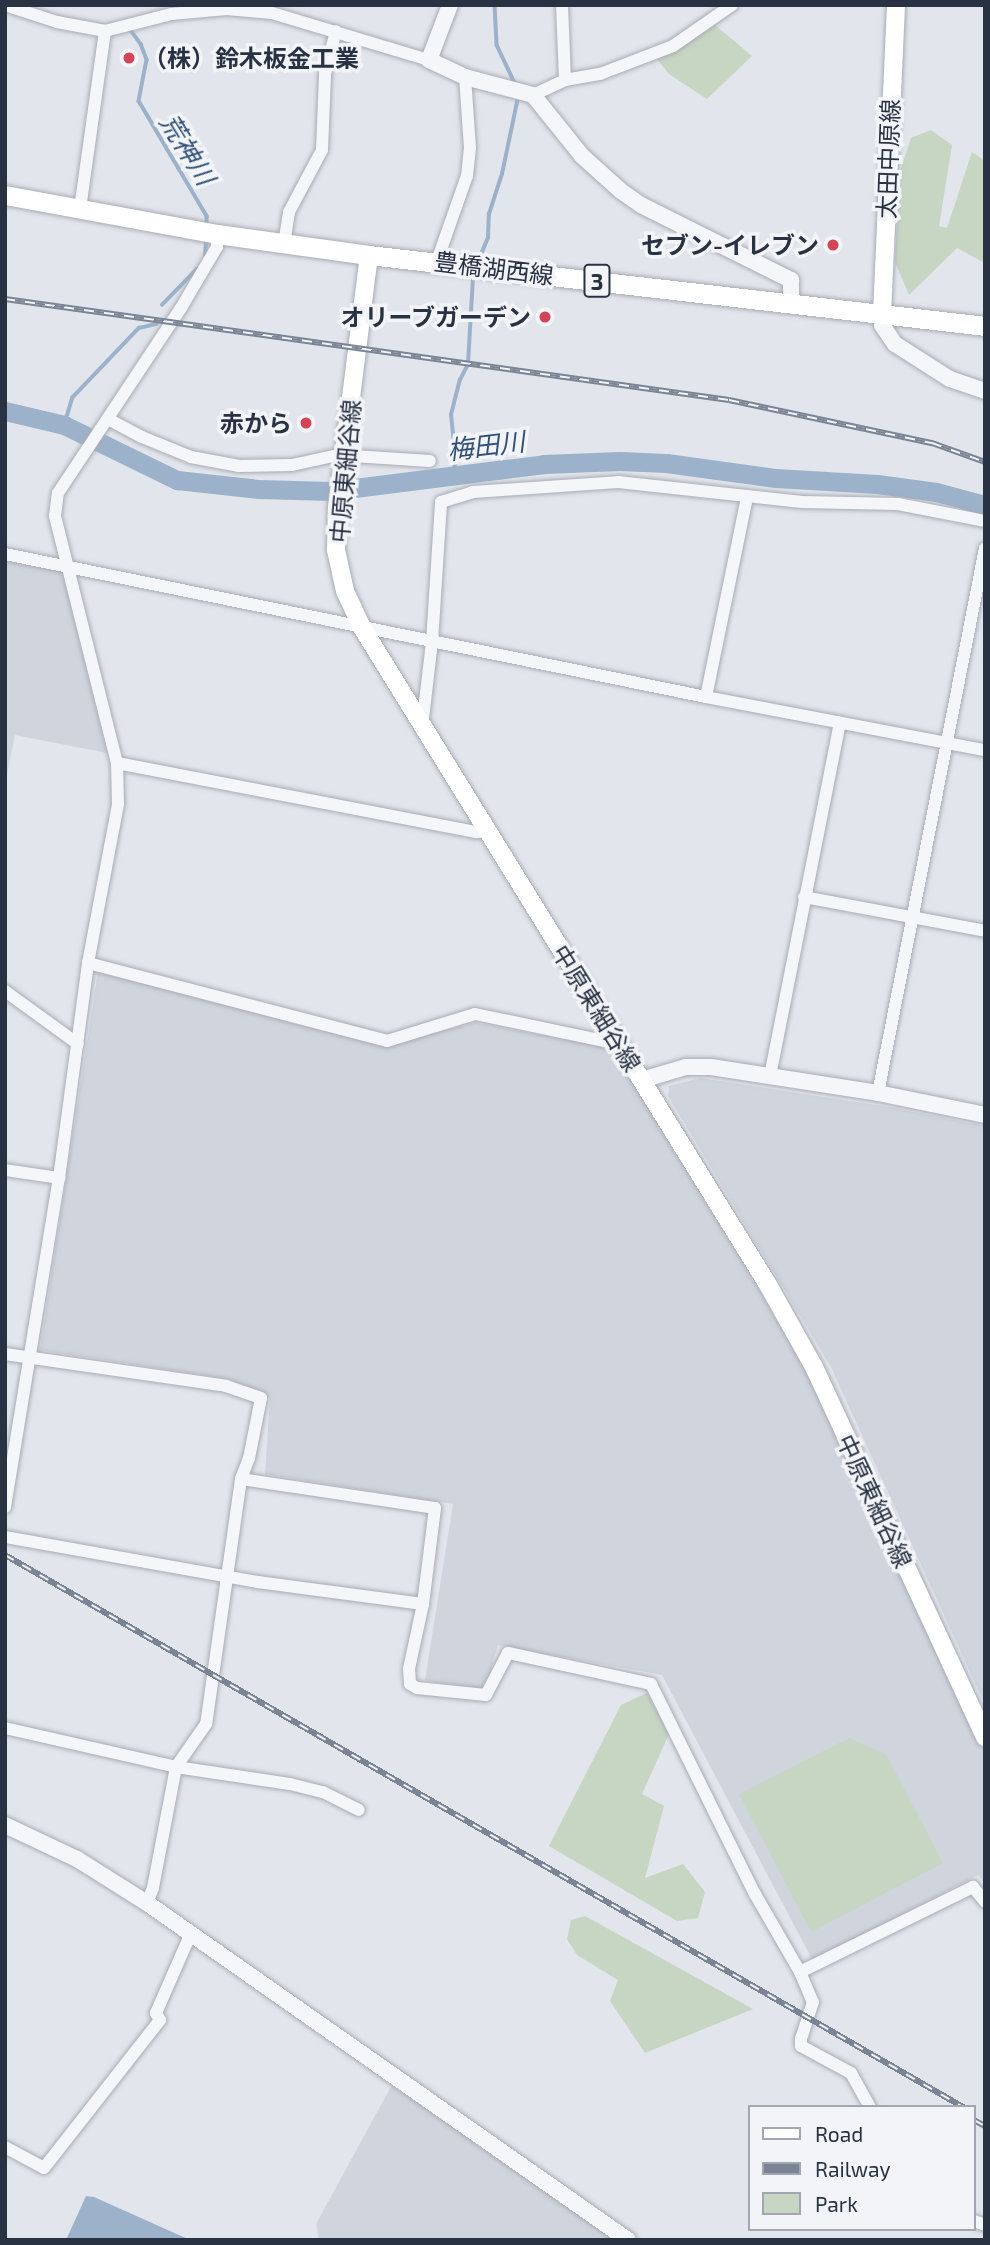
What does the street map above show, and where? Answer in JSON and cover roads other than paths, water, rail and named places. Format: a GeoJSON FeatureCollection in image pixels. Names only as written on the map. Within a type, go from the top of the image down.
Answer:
{"type":"FeatureCollection","features":[{"type":"Feature","properties":{"kind":"main road","name":"太田中原線"},"geometry":{"type":"LineString","coordinates":[[882,314],[892,40],[896,5]]}},
{"type":"Feature","properties":{"kind":"main road","name":"豊橋湖西線"},"geometry":{"type":"LineString","coordinates":[[5,195],[208,233],[284,244],[985,326]]}},
{"type":"Feature","properties":{"kind":"main road","name":"中原東細谷線"},"geometry":{"type":"LineString","coordinates":[[369,255],[337,507],[336,550],[345,591],[361,626],[422,727],[767,1283],[814,1367],[985,1737]]}},
{"type":"Feature","properties":{"kind":"street"},"geometry":{"type":"LineString","coordinates":[[5,5],[57,22],[106,31],[171,14],[227,9],[272,13],[429,60],[465,77],[533,95],[582,156],[621,191],[641,205],[791,280],[791,304]]}},
{"type":"Feature","properties":{"kind":"street"},"geometry":{"type":"LineString","coordinates":[[429,60],[450,5]]}},
{"type":"Feature","properties":{"kind":"street"},"geometry":{"type":"LineString","coordinates":[[562,5],[565,80]]}},
{"type":"Feature","properties":{"kind":"street"},"geometry":{"type":"LineString","coordinates":[[533,95],[565,80],[600,75],[673,46],[732,5]]}},
{"type":"Feature","properties":{"kind":"street"},"geometry":{"type":"LineString","coordinates":[[80,209],[106,31]]}},
{"type":"Feature","properties":{"kind":"street"},"geometry":{"type":"LineString","coordinates":[[284,244],[289,212],[322,150],[325,74],[336,31]]}},
{"type":"Feature","properties":{"kind":"street"},"geometry":{"type":"LineString","coordinates":[[438,261],[467,176],[470,148],[465,77]]}},
{"type":"Feature","properties":{"kind":"street"},"geometry":{"type":"LineString","coordinates":[[5,1507],[59,1178],[88,963],[118,804],[117,763],[67,568],[56,506],[58,493],[205,268],[217,247],[208,233]]}},
{"type":"Feature","properties":{"kind":"street"},"geometry":{"type":"LineString","coordinates":[[882,314],[882,325],[895,344],[950,379],[985,391]]}},
{"type":"Feature","properties":{"kind":"street"},"geometry":{"type":"LineString","coordinates":[[106,421],[191,457],[239,466],[292,465],[344,458],[430,461]]}},
{"type":"Feature","properties":{"kind":"street"},"geometry":{"type":"LineString","coordinates":[[422,727],[432,642],[441,502],[473,492],[618,482],[802,502],[898,504],[985,521]]}},
{"type":"Feature","properties":{"kind":"street"},"geometry":{"type":"LineString","coordinates":[[706,697],[747,497]]}},
{"type":"Feature","properties":{"kind":"street"},"geometry":{"type":"LineString","coordinates":[[878,1093],[985,548]]}},
{"type":"Feature","properties":{"kind":"street"},"geometry":{"type":"LineString","coordinates":[[5,554],[706,697],[985,750]]}},
{"type":"Feature","properties":{"kind":"street"},"geometry":{"type":"LineString","coordinates":[[770,1076],[840,723]]}},
{"type":"Feature","properties":{"kind":"street"},"geometry":{"type":"LineString","coordinates":[[117,763],[476,832],[486,831]]}},
{"type":"Feature","properties":{"kind":"street"},"geometry":{"type":"LineString","coordinates":[[804,897],[985,931]]}},
{"type":"Feature","properties":{"kind":"street"},"geometry":{"type":"LineString","coordinates":[[88,963],[387,1041],[475,1014],[619,1044]]}},
{"type":"Feature","properties":{"kind":"street"},"geometry":{"type":"LineString","coordinates":[[5,991],[78,1044]]}},
{"type":"Feature","properties":{"kind":"street"},"geometry":{"type":"LineString","coordinates":[[642,1080],[686,1067],[711,1067],[878,1093],[985,1115]]}},
{"type":"Feature","properties":{"kind":"street"},"geometry":{"type":"LineString","coordinates":[[5,1170],[59,1178]]}},
{"type":"Feature","properties":{"kind":"street"},"geometry":{"type":"LineString","coordinates":[[5,1354],[226,1386],[261,1398],[249,1458],[241,1479],[225,1576],[216,1666],[206,1724],[176,1767],[153,1888],[147,1903]]}},
{"type":"Feature","properties":{"kind":"street"},"geometry":{"type":"LineString","coordinates":[[241,1479],[435,1508],[423,1604],[409,1669],[410,1684],[417,1688],[486,1695],[508,1653],[651,1684],[755,1894],[800,1972],[813,2002],[801,2038],[801,2046],[851,2073],[869,2105]]}},
{"type":"Feature","properties":{"kind":"street"},"geometry":{"type":"LineString","coordinates":[[5,1537],[225,1576],[423,1604]]}},
{"type":"Feature","properties":{"kind":"street"},"geometry":{"type":"LineString","coordinates":[[5,1728],[176,1767],[290,1784],[323,1792],[359,1810]]}},
{"type":"Feature","properties":{"kind":"street"},"geometry":{"type":"LineString","coordinates":[[5,1825],[77,1859],[147,1903],[628,2240]]}},
{"type":"Feature","properties":{"kind":"street"},"geometry":{"type":"LineString","coordinates":[[800,1972],[973,1887],[985,1902]]}},
{"type":"Feature","properties":{"kind":"street"},"geometry":{"type":"LineString","coordinates":[[5,2147],[44,2168],[160,2020],[156,2013],[191,1933]]}},
{"type":"Feature","properties":{"kind":"water"},"geometry":{"type":"Polygon","coordinates":[[[86,2196],[94,2197],[190,2240],[66,2240],[86,2196]]]}},
{"type":"Feature","properties":{"kind":"waterway"},"geometry":{"type":"LineString","coordinates":[[495,5],[497,45],[515,83]]}},
{"type":"Feature","properties":{"kind":"waterway","name":"荒神川"},"geometry":{"type":"LineString","coordinates":[[130,29],[141,44],[147,60],[139,101],[207,216],[207,225]]}},
{"type":"Feature","properties":{"kind":"waterway"},"geometry":{"type":"LineString","coordinates":[[482,252],[488,238],[489,214],[502,174],[517,102]]}},
{"type":"Feature","properties":{"kind":"waterway","name":"荒神川"},"geometry":{"type":"LineString","coordinates":[[205,256],[206,240]]}},
{"type":"Feature","properties":{"kind":"waterway","name":"荒神川"},"geometry":{"type":"LineString","coordinates":[[162,305],[197,269]]}},
{"type":"Feature","properties":{"kind":"waterway"},"geometry":{"type":"LineString","coordinates":[[450,478],[456,463],[451,415],[460,380],[468,364],[473,277]]}},
{"type":"Feature","properties":{"kind":"waterway","name":"荒神川"},"geometry":{"type":"LineString","coordinates":[[64,425],[72,398],[139,328],[157,324]]}},
{"type":"Feature","properties":{"kind":"waterway","name":"梅田川"},"geometry":{"type":"LineString","coordinates":[[5,411],[64,425],[177,480],[258,489],[331,491],[544,464],[620,461],[666,463],[776,478],[877,484],[936,492],[985,505]]}},
{"type":"Feature","properties":{"kind":"railway"},"geometry":{"type":"LineString","coordinates":[[5,299],[729,400],[932,443],[985,462]]}},
{"type":"Feature","properties":{"kind":"railway"},"geometry":{"type":"LineString","coordinates":[[5,1555],[960,2105]]}},
{"type":"Feature","properties":{"kind":"railway"},"geometry":{"type":"LineString","coordinates":[[976,2121],[985,2126]]}},
{"type":"Feature","properties":{"kind":"place","name":"（株）鈴木板金工業"},"geometry":{"type":"Point","coordinates":[129,58]}},
{"type":"Feature","properties":{"kind":"place","name":"セブン-イレブン"},"geometry":{"type":"Point","coordinates":[833,245]}},
{"type":"Feature","properties":{"kind":"place","name":"オリーブガーデン"},"geometry":{"type":"Point","coordinates":[545,317]}},
{"type":"Feature","properties":{"kind":"place","name":"赤から"},"geometry":{"type":"Point","coordinates":[306,423]}}]}
